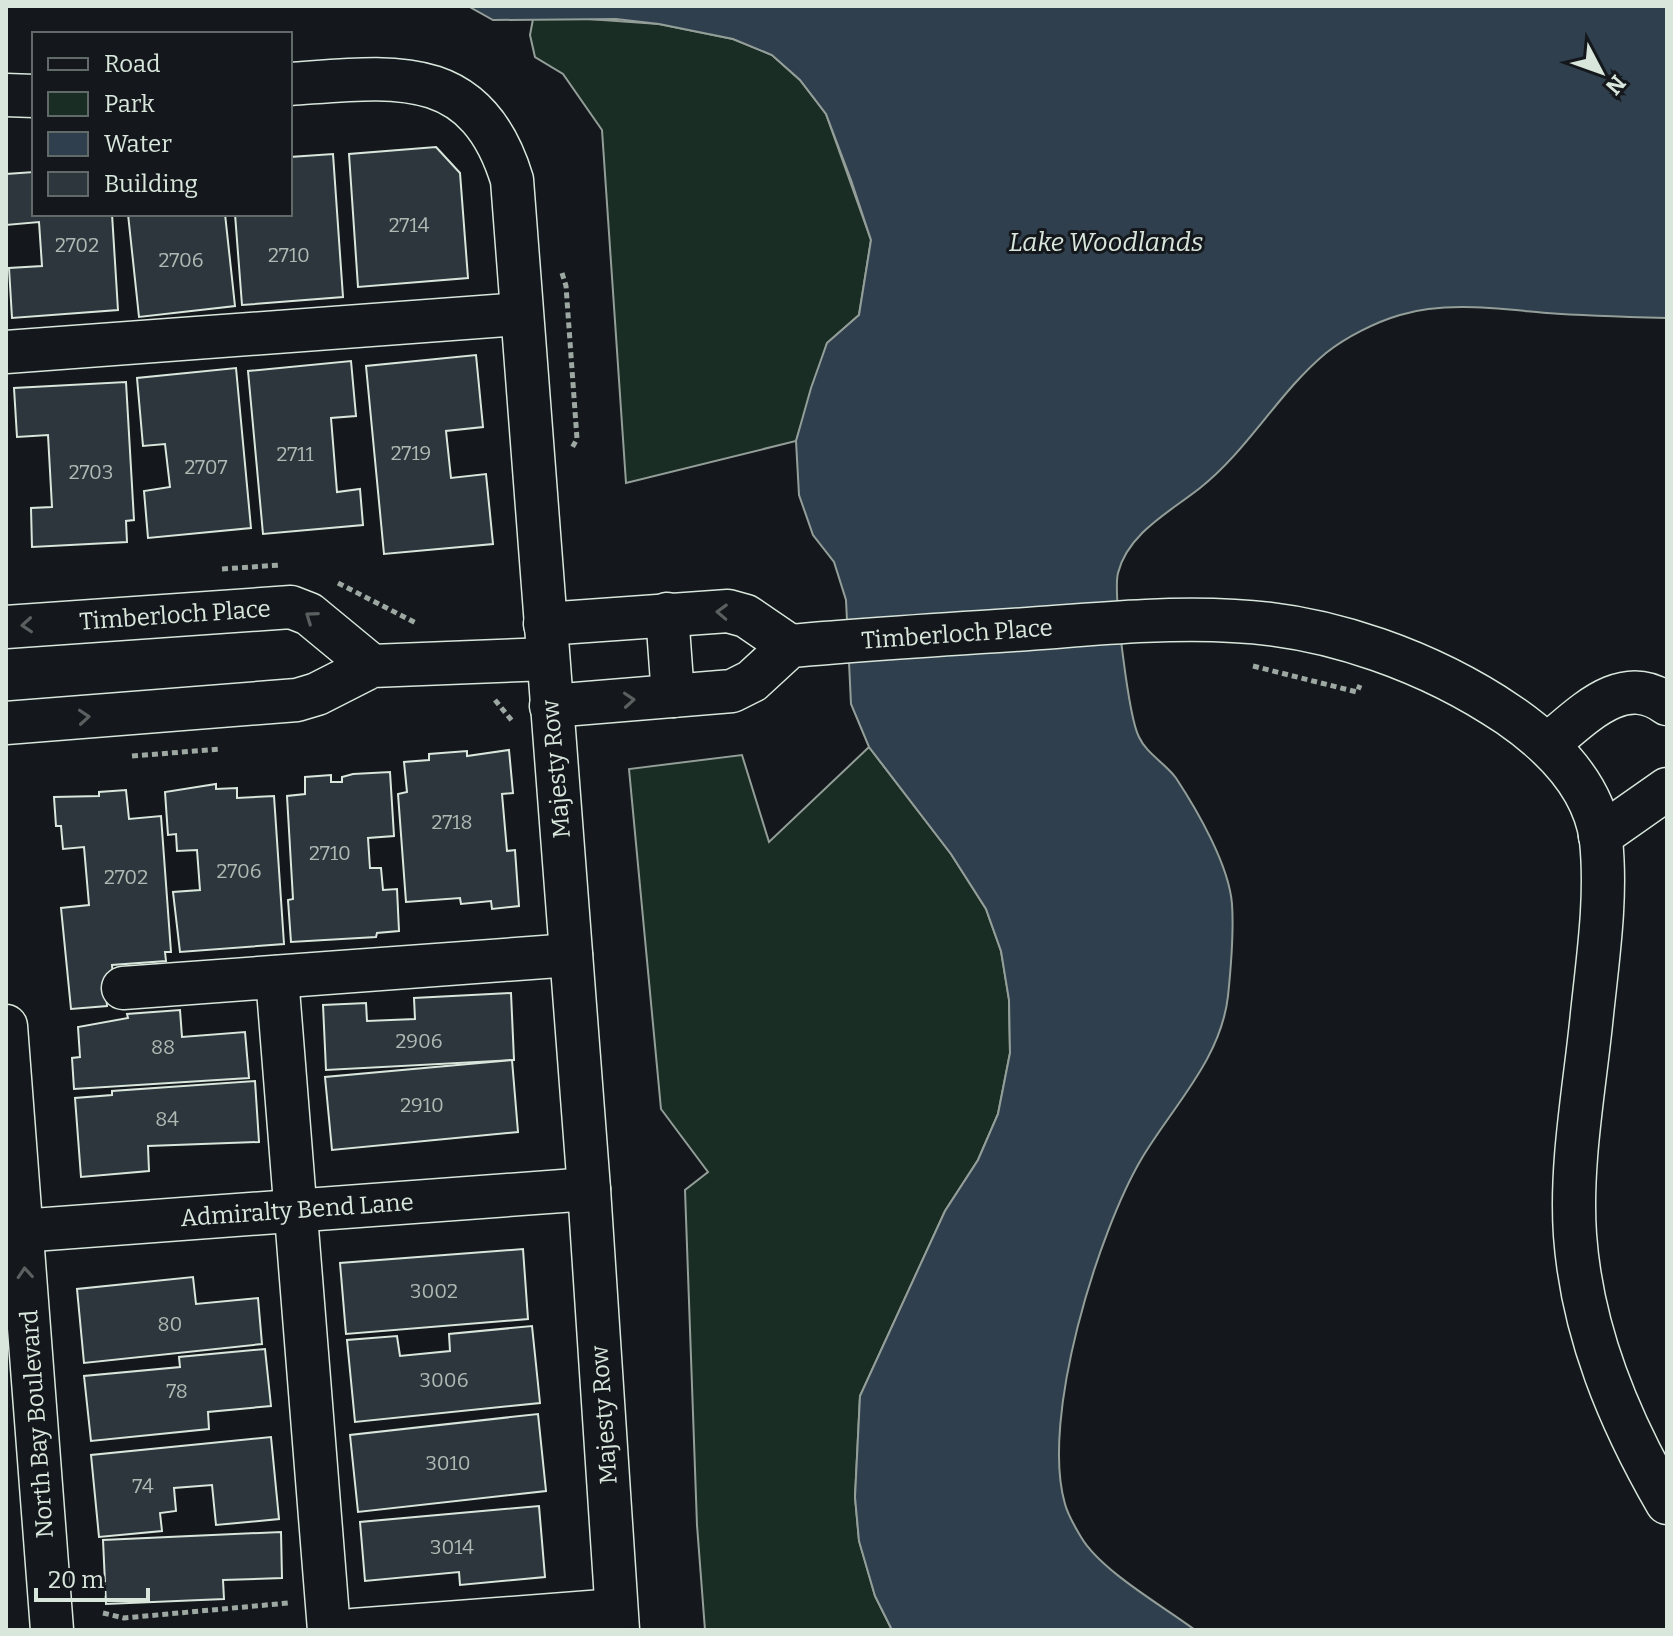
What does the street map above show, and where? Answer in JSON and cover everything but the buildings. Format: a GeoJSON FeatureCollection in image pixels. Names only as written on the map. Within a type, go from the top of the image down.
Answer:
{"type":"FeatureCollection","features":[{"type":"Feature","properties":{"kind":"street","name":"Majesty Row"},"geometry":{"type":"LineString","coordinates":[[292,84],[382,77],[413,80],[445,91],[472,108],[503,152],[512,180],[589,1189],[617,1620]]}},
{"type":"Feature","properties":{"kind":"street"},"geometry":{"type":"LineString","coordinates":[[6,95],[32,96]]}},
{"type":"Feature","properties":{"kind":"street"},"geometry":{"type":"LineString","coordinates":[[6,352],[521,314]]}},
{"type":"Feature","properties":{"kind":"street","name":"Timberloch Place"},"geometry":{"type":"LineString","coordinates":[[6,627],[291,607],[309,614],[372,666]]}},
{"type":"Feature","properties":{"kind":"street"},"geometry":{"type":"LineString","coordinates":[[6,723],[297,700],[317,694],[372,666],[495,661],[546,642],[667,614],[737,612],[790,646],[741,687],[551,706]]}},
{"type":"Feature","properties":{"kind":"street"},"geometry":{"type":"LineString","coordinates":[[667,614],[673,696]]}},
{"type":"Feature","properties":{"kind":"street","name":"Timberloch Place"},"geometry":{"type":"LineString","coordinates":[[790,646],[1125,622],[1259,623],[1310,631],[1374,651],[1466,690],[1548,744],[1583,791],[1600,836]]}},
{"type":"Feature","properties":{"kind":"street"},"geometry":{"type":"LineString","coordinates":[[1548,744],[1604,700],[1626,691],[1647,693],[1667,704]]}},
{"type":"Feature","properties":{"kind":"street"},"geometry":{"type":"LineString","coordinates":[[1667,789],[1600,836],[1599,942],[1575,1233],[1582,1291],[1613,1399],[1637,1451],[1667,1503]]}},
{"type":"Feature","properties":{"kind":"street"},"geometry":{"type":"LineString","coordinates":[[123,988],[571,955]]}},
{"type":"Feature","properties":{"kind":"street"},"geometry":{"type":"LineString","coordinates":[[277,977],[329,1630]]}},
{"type":"Feature","properties":{"kind":"street","name":"North Bay Boulevard"},"geometry":{"type":"LineString","coordinates":[[6,1026],[14,1231],[52,1630]]}},
{"type":"Feature","properties":{"kind":"street","name":"Admiralty Bend Lane"},"geometry":{"type":"LineString","coordinates":[[14,1231],[589,1189]]}},
{"type":"Feature","properties":{"kind":"street"},"geometry":{"type":"LineString","coordinates":[[353,1630],[617,1620]]}},
{"type":"Feature","properties":{"kind":"path"},"geometry":{"type":"LineString","coordinates":[[1243,664],[1318,679],[1357,692],[1374,651]]}},
{"type":"Feature","properties":{"kind":"path"},"geometry":{"type":"LineString","coordinates":[[495,661],[494,704],[505,712],[517,729]]}},
{"type":"Feature","properties":{"kind":"green space"},"geometry":{"type":"Polygon","coordinates":[[[574,18],[659,24],[733,39],[772,55],[800,80],[826,114],[871,240],[859,315],[827,343],[796,441],[626,483],[602,130],[563,74],[535,57],[530,35],[533,19],[574,18]]]}},
{"type":"Feature","properties":{"kind":"green space"},"geometry":{"type":"Polygon","coordinates":[[[869,747],[951,854],[986,909],[1001,951],[1009,999],[1010,1053],[998,1114],[978,1160],[945,1211],[860,1396],[855,1497],[859,1540],[875,1596],[892,1630],[705,1630],[697,1525],[685,1190],[708,1172],[661,1109],[629,769],[742,755],[769,842],[869,747]]]}},
{"type":"Feature","properties":{"kind":"water","name":"Lake Woodlands"},"geometry":{"type":"Polygon","coordinates":[[[468,6],[1667,6],[1667,318],[1454,307],[1418,311],[1371,326],[1334,347],[1309,369],[1218,473],[1141,535],[1123,559],[1118,573],[1120,629],[1135,725],[1146,748],[1176,778],[1202,822],[1225,872],[1232,904],[1231,962],[1224,1019],[1216,1041],[1194,1081],[1142,1158],[1108,1231],[1092,1278],[1067,1377],[1060,1424],[1059,1468],[1066,1508],[1090,1550],[1117,1575],[1195,1630],[892,1630],[875,1596],[859,1541],[855,1497],[860,1396],[945,1211],[978,1160],[998,1114],[1010,1053],[1009,1000],[1001,951],[986,909],[951,854],[869,747],[851,704],[846,600],[834,562],[813,535],[799,495],[796,441],[827,343],[859,315],[871,240],[826,114],[800,80],[772,55],[733,39],[616,19],[493,20],[468,6]]]}}]}
